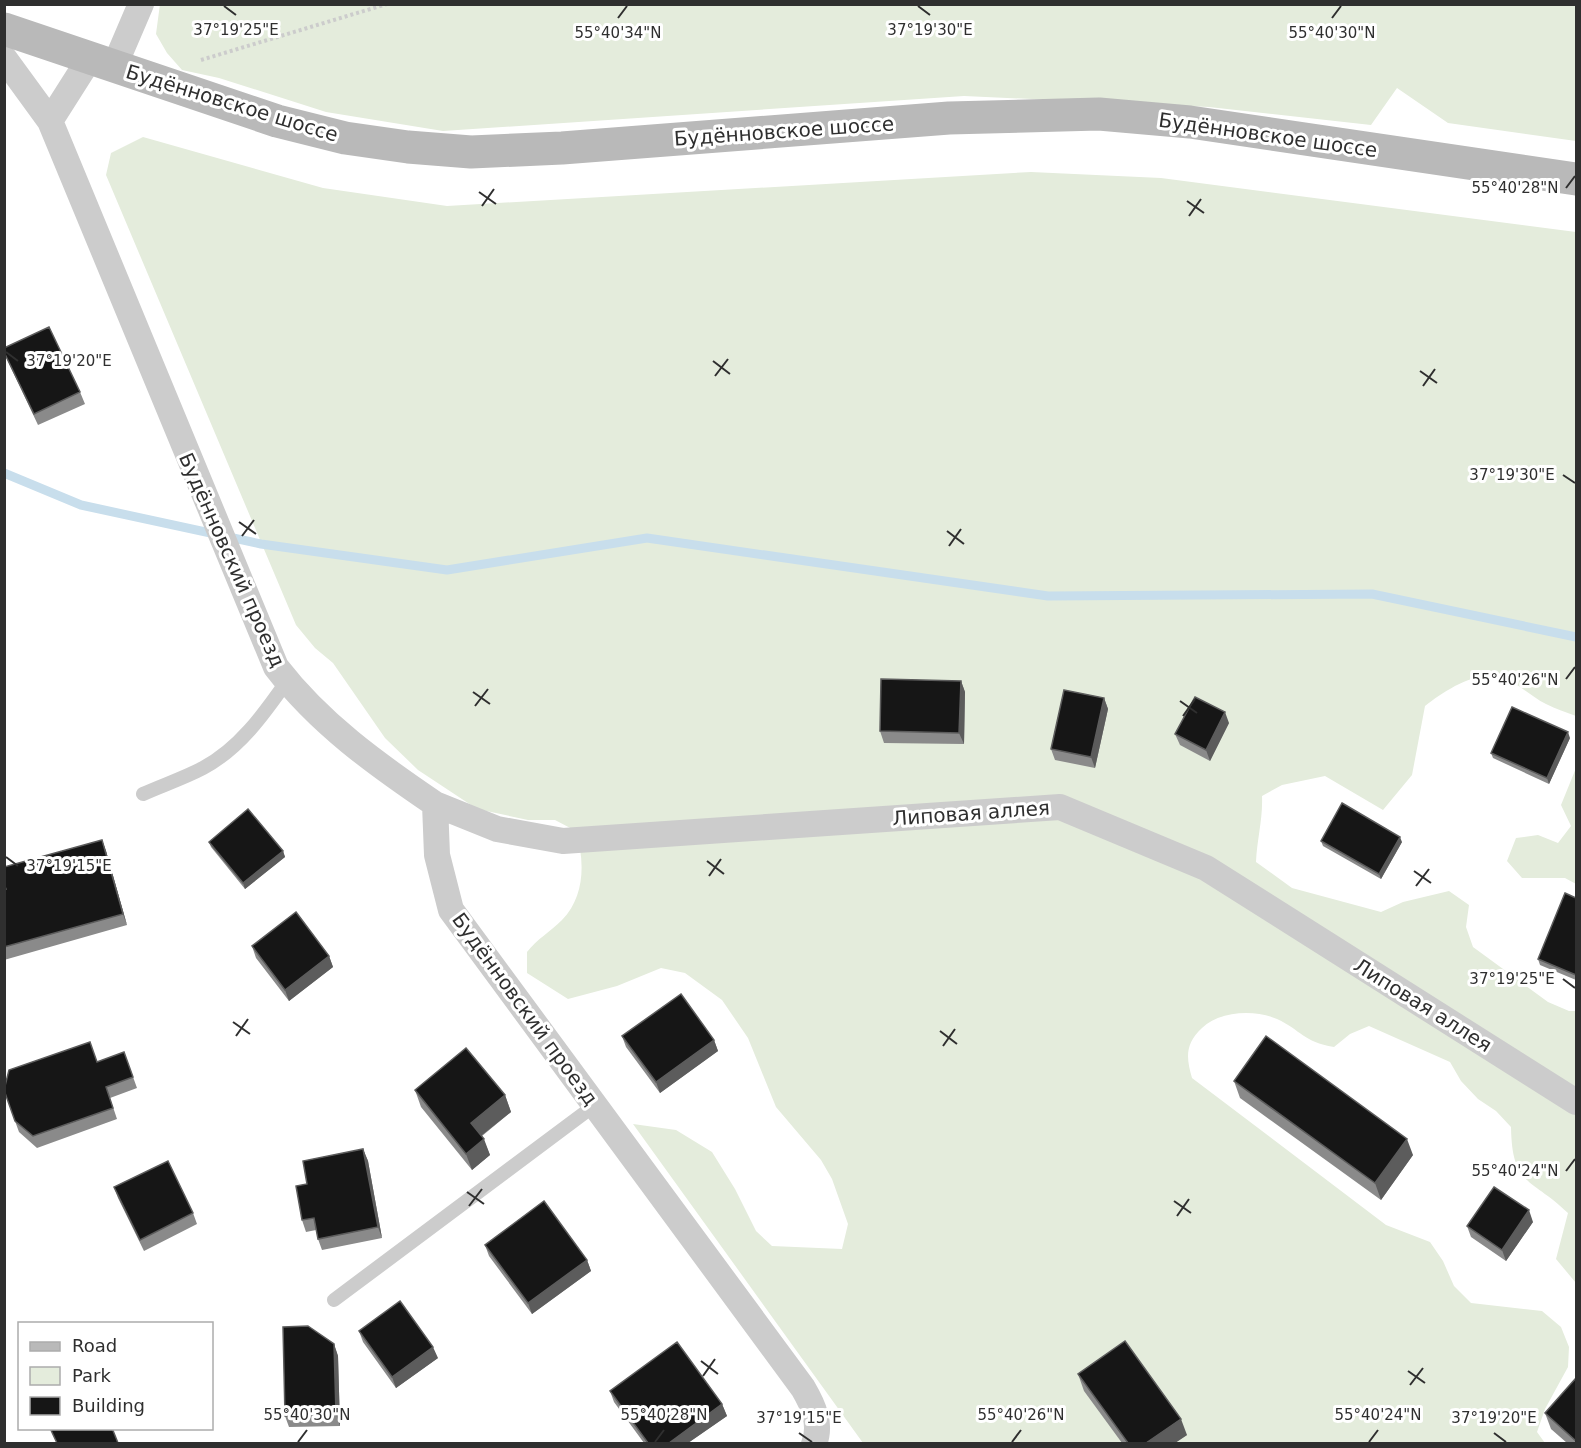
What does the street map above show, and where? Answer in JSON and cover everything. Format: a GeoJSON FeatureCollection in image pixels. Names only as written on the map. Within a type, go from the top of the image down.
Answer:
{"type":"FeatureCollection","features":[{"type":"Feature","properties":{"kind":"main road","name":"Будённовское шоссе"},"geometry":{"type":"LineString","coordinates":[[4,29],[277,121],[345,138],[461,152],[562,148],[949,118],[1099,114],[1190,122],[1576,178]]}},
{"type":"Feature","properties":{"kind":"street"},"geometry":{"type":"LineString","coordinates":[[50,121],[102,63],[141,4]]}},
{"type":"Feature","properties":{"kind":"street","name":"Будённовский проезд"},"geometry":{"type":"LineString","coordinates":[[4,58],[50,121],[226,552],[276,667],[303,702],[334,731],[377,765],[435,804],[437,855],[451,910],[803,1388],[815,1409],[817,1436],[814,1443]]}},
{"type":"Feature","properties":{"kind":"street","name":"Липовая аллея"},"geometry":{"type":"LineString","coordinates":[[435,804],[497,829],[563,841],[1060,807],[1206,868],[1576,1102]]}},
{"type":"Feature","properties":{"kind":"lane"},"geometry":{"type":"LineString","coordinates":[[143,794],[204,767],[234,746],[264,714],[286,681]]}},
{"type":"Feature","properties":{"kind":"lane"},"geometry":{"type":"LineString","coordinates":[[334,1300],[595,1106]]}},
{"type":"Feature","properties":{"kind":"path"},"geometry":{"type":"LineString","coordinates":[[201,60],[387,4]]}},
{"type":"Feature","properties":{"kind":"green space"},"geometry":{"type":"Polygon","coordinates":[[[160,4],[1576,5],[1576,141],[1448,123],[1397,88],[1371,125],[1209,107],[964,96],[443,131],[326,112],[219,78],[182,70],[167,53],[156,34],[160,4]]]}},
{"type":"Feature","properties":{"kind":"green space"},"geometry":{"type":"Polygon","coordinates":[[[143,137],[323,188],[447,206],[1031,172],[1161,178],[1576,232],[1576,716],[1546,704],[1506,679],[1484,676],[1463,682],[1425,706],[1412,775],[1383,810],[1325,776],[1282,785],[1262,796],[1256,862],[1292,888],[1381,912],[1403,902],[1449,891],[1469,905],[1466,927],[1473,947],[1548,1002],[1569,1011],[1576,1011],[1576,1283],[1556,1259],[1568,1213],[1526,1179],[1515,1161],[1511,1127],[1461,1081],[1450,1062],[1369,1026],[1350,1034],[1334,1047],[1315,1042],[1277,1019],[1248,1013],[1228,1015],[1209,1022],[1196,1034],[1188,1051],[1192,1078],[1386,1225],[1430,1242],[1443,1261],[1454,1286],[1471,1303],[1542,1311],[1561,1327],[1569,1347],[1568,1367],[1545,1409],[1537,1432],[1545,1443],[863,1443],[633,1124],[676,1130],[712,1152],[735,1189],[756,1231],[772,1246],[842,1249],[848,1224],[832,1179],[821,1160],[776,1107],[748,1038],[722,1000],[685,973],[661,968],[617,986],[568,999],[527,973],[527,952],[570,911],[579,889],[582,866],[576,831],[555,820],[528,820],[477,809],[418,770],[385,738],[333,663],[315,648],[296,625],[106,175],[111,153],[143,137]]]}},
{"type":"Feature","properties":{"kind":"green space"},"geometry":{"type":"Polygon","coordinates":[[[1576,768],[1576,884],[1565,878],[1522,878],[1507,861],[1516,838],[1538,835],[1558,843],[1571,826],[1561,805],[1576,768]]]}},
{"type":"Feature","properties":{"kind":"building"},"geometry":{"type":"Polygon","coordinates":[[[49,327],[80,392],[34,414],[4,348],[49,327]]]}},
{"type":"Feature","properties":{"kind":"building"},"geometry":{"type":"Polygon","coordinates":[[[881,679],[961,681],[959,733],[880,731],[881,679]]]}},
{"type":"Feature","properties":{"kind":"building"},"geometry":{"type":"Polygon","coordinates":[[[1064,690],[1104,698],[1091,757],[1051,749],[1064,690]]]}},
{"type":"Feature","properties":{"kind":"building"},"geometry":{"type":"Polygon","coordinates":[[[1195,697],[1225,712],[1206,750],[1175,734],[1195,697]]]}},
{"type":"Feature","properties":{"kind":"building"},"geometry":{"type":"Polygon","coordinates":[[[1512,707],[1568,732],[1547,778],[1491,753],[1512,707]]]}},
{"type":"Feature","properties":{"kind":"building"},"geometry":{"type":"Polygon","coordinates":[[[1342,803],[1400,837],[1379,874],[1321,841],[1342,803]]]}},
{"type":"Feature","properties":{"kind":"building"},"geometry":{"type":"Polygon","coordinates":[[[248,809],[283,851],[243,883],[209,842],[248,809]]]}},
{"type":"Feature","properties":{"kind":"building"},"geometry":{"type":"Polygon","coordinates":[[[102,840],[123,914],[4,947],[4,889],[6,889],[4,867],[102,840]]]}},
{"type":"Feature","properties":{"kind":"building"},"geometry":{"type":"Polygon","coordinates":[[[1565,893],[1576,898],[1576,975],[1538,959],[1565,893]]]}},
{"type":"Feature","properties":{"kind":"building"},"geometry":{"type":"Polygon","coordinates":[[[296,912],[329,956],[285,990],[252,946],[296,912]]]}},
{"type":"Feature","properties":{"kind":"building"},"geometry":{"type":"Polygon","coordinates":[[[681,994],[714,1040],[656,1082],[622,1036],[681,994]]]}},
{"type":"Feature","properties":{"kind":"building"},"geometry":{"type":"Polygon","coordinates":[[[1266,1036],[1407,1139],[1375,1183],[1234,1081],[1266,1036]]]}},
{"type":"Feature","properties":{"kind":"building"},"geometry":{"type":"Polygon","coordinates":[[[90,1042],[97,1062],[124,1052],[133,1077],[106,1087],[113,1108],[33,1136],[15,1121],[4,1090],[9,1070],[90,1042]]]}},
{"type":"Feature","properties":{"kind":"building"},"geometry":{"type":"Polygon","coordinates":[[[466,1048],[505,1095],[471,1123],[484,1139],[466,1154],[415,1090],[466,1048]]]}},
{"type":"Feature","properties":{"kind":"building"},"geometry":{"type":"Polygon","coordinates":[[[363,1149],[378,1227],[318,1239],[314,1218],[302,1220],[296,1186],[307,1184],[303,1161],[363,1149]]]}},
{"type":"Feature","properties":{"kind":"building"},"geometry":{"type":"Polygon","coordinates":[[[168,1161],[193,1213],[140,1240],[114,1187],[168,1161]]]}},
{"type":"Feature","properties":{"kind":"building"},"geometry":{"type":"Polygon","coordinates":[[[1494,1187],[1529,1210],[1502,1250],[1467,1226],[1494,1187]]]}},
{"type":"Feature","properties":{"kind":"building"},"geometry":{"type":"Polygon","coordinates":[[[544,1201],[587,1260],[528,1303],[485,1245],[544,1201]]]}},
{"type":"Feature","properties":{"kind":"building"},"geometry":{"type":"Polygon","coordinates":[[[400,1301],[433,1347],[392,1377],[359,1331],[400,1301]]]}},
{"type":"Feature","properties":{"kind":"building"},"geometry":{"type":"Polygon","coordinates":[[[308,1326],[334,1344],[336,1414],[285,1416],[283,1327],[308,1326]]]}},
{"type":"Feature","properties":{"kind":"building"},"geometry":{"type":"Polygon","coordinates":[[[1125,1341],[1181,1419],[1146,1443],[1128,1443],[1078,1374],[1125,1341]]]}},
{"type":"Feature","properties":{"kind":"building"},"geometry":{"type":"Polygon","coordinates":[[[677,1342],[722,1404],[669,1443],[648,1443],[610,1391],[677,1342]]]}},
{"type":"Feature","properties":{"kind":"building"},"geometry":{"type":"Polygon","coordinates":[[[1576,1378],[1576,1441],[1545,1413],[1576,1378]]]}},
{"type":"Feature","properties":{"kind":"building"},"geometry":{"type":"Polygon","coordinates":[[[51,1430],[113,1430],[118,1443],[57,1443],[51,1430]]]}},
{"type":"Feature","properties":{"kind":"waterway"},"geometry":{"type":"LineString","coordinates":[[4,473],[81,505],[261,544],[447,570],[647,538],[1048,596],[1372,594],[1576,637]]}}]}
